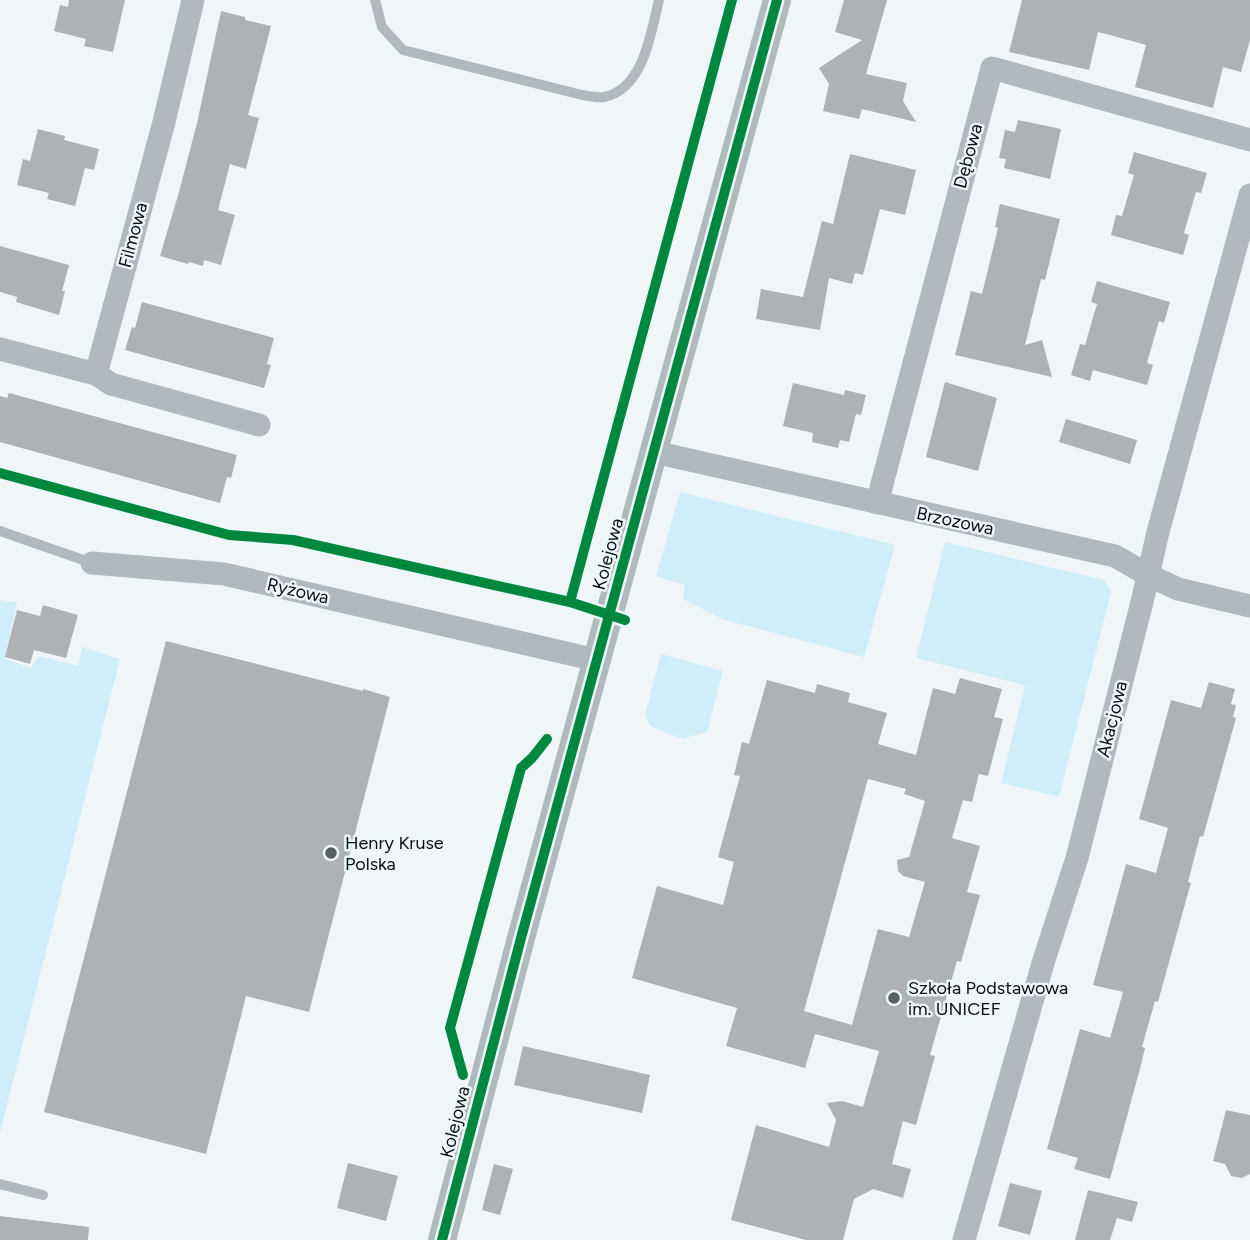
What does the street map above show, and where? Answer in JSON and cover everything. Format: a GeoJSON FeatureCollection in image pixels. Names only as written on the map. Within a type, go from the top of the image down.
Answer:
{"type":"FeatureCollection","features":[{"type":"Feature","properties":{"kind":"street","name":"Filmowa"},"geometry":{"type":"LineString","coordinates":[[96,374],[164,122],[193,0]]}},
{"type":"Feature","properties":{"kind":"street","name":"Kolejowa"},"geometry":{"type":"LineString","coordinates":[[442,1240],[596,660],[777,0]]}},
{"type":"Feature","properties":{"kind":"street","name":"Dębowa"},"geometry":{"type":"LineString","coordinates":[[877,503],[992,68],[1250,140]]}},
{"type":"Feature","properties":{"kind":"street","name":"Akacjowa"},"geometry":{"type":"LineString","coordinates":[[964,1240],[1040,974],[1077,858],[1158,532],[1250,195]]}},
{"type":"Feature","properties":{"kind":"street"},"geometry":{"type":"LineString","coordinates":[[0,349],[96,374],[110,384],[259,425]]}},
{"type":"Feature","properties":{"kind":"street","name":"Brzozowa"},"geometry":{"type":"LineString","coordinates":[[654,452],[1115,556],[1178,589],[1250,607]]}},
{"type":"Feature","properties":{"kind":"street","name":"Ryżowa"},"geometry":{"type":"LineString","coordinates":[[92,563],[224,574],[596,660]]}},
{"type":"Feature","properties":{"kind":"lane"},"geometry":{"type":"LineString","coordinates":[[375,0],[383,27],[403,50],[582,95],[603,97],[622,89],[636,73],[645,56],[659,0]]}},
{"type":"Feature","properties":{"kind":"lane","name":"Ryżowa"},"geometry":{"type":"LineString","coordinates":[[0,531],[92,563]]}},
{"type":"Feature","properties":{"kind":"lane"},"geometry":{"type":"LineString","coordinates":[[0,1184],[43,1195]]}},
{"type":"Feature","properties":{"kind":"shaded area"},"geometry":{"type":"Polygon","coordinates":[[[680,492],[895,545],[864,657],[722,619],[683,599],[685,585],[656,576],[680,492]]]}},
{"type":"Feature","properties":{"kind":"shaded area"},"geometry":{"type":"Polygon","coordinates":[[[945,542],[1104,580],[1111,592],[1059,797],[1001,783],[1025,685],[916,658],[945,542]]]}},
{"type":"Feature","properties":{"kind":"shaded area"},"geometry":{"type":"Polygon","coordinates":[[[0,600],[17,602],[5,659],[31,668],[39,656],[78,666],[82,647],[120,659],[0,1133],[0,600]]]}},
{"type":"Feature","properties":{"kind":"shaded area"},"geometry":{"type":"Polygon","coordinates":[[[661,654],[723,671],[707,732],[682,739],[650,726],[645,715],[661,654]]]}},
{"type":"Feature","properties":{"kind":"building"},"geometry":{"type":"Polygon","coordinates":[[[69,0],[125,0],[113,52],[84,46],[86,39],[54,31],[60,5],[68,7],[69,0]]]}},
{"type":"Feature","properties":{"kind":"building"},"geometry":{"type":"Polygon","coordinates":[[[844,0],[887,0],[866,74],[907,83],[903,101],[916,122],[862,109],[859,119],[823,111],[829,84],[819,68],[862,40],[835,32],[844,0]]]}},
{"type":"Feature","properties":{"kind":"building"},"geometry":{"type":"Polygon","coordinates":[[[1022,0],[1250,0],[1250,40],[1241,72],[1223,67],[1213,108],[1135,87],[1146,45],[1110,35],[1098,32],[1089,70],[1009,52],[1022,0]]]}},
{"type":"Feature","properties":{"kind":"building"},"geometry":{"type":"Polygon","coordinates":[[[221,11],[271,26],[248,115],[259,118],[246,169],[230,164],[218,210],[235,215],[221,265],[204,260],[203,266],[160,256],[197,123],[221,11]]]}},
{"type":"Feature","properties":{"kind":"building"},"geometry":{"type":"Polygon","coordinates":[[[1018,120],[1061,129],[1050,179],[1004,168],[1006,159],[999,158],[1005,130],[1015,132],[1018,120]]]}},
{"type":"Feature","properties":{"kind":"building"},"geometry":{"type":"Polygon","coordinates":[[[38,129],[65,136],[64,140],[99,149],[94,170],[85,168],[75,206],[47,199],[49,193],[17,185],[23,159],[30,161],[38,129]]]}},
{"type":"Feature","properties":{"kind":"building"},"geometry":{"type":"Polygon","coordinates":[[[1134,152],[1207,173],[1201,193],[1196,192],[1184,233],[1189,235],[1183,255],[1111,235],[1116,215],[1122,216],[1134,175],[1128,173],[1134,152]]]}},
{"type":"Feature","properties":{"kind":"building"},"geometry":{"type":"Polygon","coordinates":[[[850,154],[916,170],[905,215],[880,209],[863,275],[855,273],[852,284],[829,278],[820,330],[756,319],[761,289],[803,297],[822,221],[833,224],[850,154]]]}},
{"type":"Feature","properties":{"kind":"building"},"geometry":{"type":"Polygon","coordinates":[[[1000,204],[1060,219],[1045,280],[1041,279],[1025,345],[1042,340],[1052,377],[955,355],[971,291],[982,294],[998,228],[995,227],[1000,204]]]}},
{"type":"Feature","properties":{"kind":"building"},"geometry":{"type":"Polygon","coordinates":[[[0,246],[69,265],[59,315],[16,302],[17,297],[0,292],[0,246]]]}},
{"type":"Feature","properties":{"kind":"building"},"geometry":{"type":"Polygon","coordinates":[[[1097,281],[1170,302],[1164,323],[1159,321],[1147,363],[1153,365],[1147,385],[1093,370],[1090,381],[1071,375],[1080,344],[1085,345],[1097,304],[1091,302],[1097,281]]]}},
{"type":"Feature","properties":{"kind":"building"},"geometry":{"type":"Polygon","coordinates":[[[142,302],[274,338],[267,364],[271,365],[264,388],[125,350],[142,302]]]}},
{"type":"Feature","properties":{"kind":"building"},"geometry":{"type":"Polygon","coordinates":[[[945,382],[997,398],[978,471],[926,457],[945,382]]]}},
{"type":"Feature","properties":{"kind":"building"},"geometry":{"type":"Polygon","coordinates":[[[793,383],[844,395],[845,390],[866,395],[861,415],[856,414],[849,442],[840,440],[838,448],[812,442],[813,433],[783,426],[793,383]]]}},
{"type":"Feature","properties":{"kind":"building"},"geometry":{"type":"Polygon","coordinates":[[[9,393],[237,455],[220,503],[0,442],[0,396],[7,398],[9,393]]]}},
{"type":"Feature","properties":{"kind":"building"},"geometry":{"type":"Polygon","coordinates":[[[1066,419],[1137,440],[1130,464],[1059,442],[1066,419]]]}},
{"type":"Feature","properties":{"kind":"building"},"geometry":{"type":"Polygon","coordinates":[[[43,605],[78,615],[66,658],[34,650],[30,664],[5,657],[17,610],[40,616],[43,605]]]}},
{"type":"Feature","properties":{"kind":"building"},"geometry":{"type":"Polygon","coordinates":[[[166,641],[390,697],[309,1012],[246,996],[206,1154],[44,1112],[166,641]]]}},
{"type":"Feature","properties":{"kind":"building"},"geometry":{"type":"Polygon","coordinates":[[[960,678],[1002,689],[994,717],[1003,719],[988,776],[979,774],[972,802],[963,800],[952,838],[980,846],[967,892],[980,895],[961,962],[957,961],[930,1055],[935,1056],[916,1125],[903,1121],[892,1164],[911,1169],[903,1198],[873,1189],[854,1199],[843,1240],[806,1240],[731,1220],[756,1125],[829,1147],[836,1120],[827,1103],[842,1101],[863,1107],[879,1051],[815,1034],[805,1068],[726,1046],[737,1008],[632,978],[657,886],[723,905],[734,862],[718,857],[740,776],[734,775],[742,742],[749,744],[767,680],[815,693],[817,684],[850,693],[848,702],[887,713],[878,744],[916,755],[933,688],[955,694],[960,678]],[[868,779],[804,1011],[852,1025],[878,929],[909,937],[925,882],[903,876],[898,871],[897,860],[909,857],[925,801],[904,794],[906,789],[868,779]]]}},
{"type":"Feature","properties":{"kind":"building"},"geometry":{"type":"Polygon","coordinates":[[[1209,682],[1235,689],[1231,704],[1236,705],[1233,717],[1236,718],[1203,837],[1200,836],[1188,882],[1191,883],[1158,1002],[1155,1001],[1142,1047],[1145,1048],[1142,1061],[1110,1179],[1074,1169],[1078,1158],[1047,1149],[1080,1029],[1110,1038],[1123,992],[1093,985],[1126,864],[1156,873],[1168,828],[1139,819],[1171,700],[1201,708],[1209,682]]]}},
{"type":"Feature","properties":{"kind":"building"},"geometry":{"type":"Polygon","coordinates":[[[523,1046],[650,1075],[642,1113],[514,1085],[523,1046]]]}},
{"type":"Feature","properties":{"kind":"building"},"geometry":{"type":"Polygon","coordinates":[[[1226,1110],[1250,1115],[1250,1174],[1242,1178],[1231,1176],[1225,1164],[1213,1161],[1226,1110]]]}},
{"type":"Feature","properties":{"kind":"building"},"geometry":{"type":"Polygon","coordinates":[[[348,1163],[398,1176],[386,1221],[337,1208],[348,1163]]]}},
{"type":"Feature","properties":{"kind":"building"},"geometry":{"type":"Polygon","coordinates":[[[494,1164],[513,1169],[500,1215],[482,1210],[494,1164]]]}},
{"type":"Feature","properties":{"kind":"building"},"geometry":{"type":"Polygon","coordinates":[[[1010,1183],[1042,1191],[1030,1235],[998,1226],[1010,1183]]]}},
{"type":"Feature","properties":{"kind":"building"},"geometry":{"type":"Polygon","coordinates":[[[1088,1190],[1138,1202],[1132,1222],[1117,1218],[1110,1240],[1075,1240],[1088,1190]]]}},
{"type":"Feature","properties":{"kind":"building"},"geometry":{"type":"Polygon","coordinates":[[[0,1216],[89,1227],[88,1240],[0,1240],[0,1216]]]}},
{"type":"Feature","properties":{"kind":"cycle path"},"geometry":{"type":"LineString","coordinates":[[570,602],[732,0]]}},
{"type":"Feature","properties":{"kind":"cycle path"},"geometry":{"type":"LineString","coordinates":[[442,1240],[521,938],[777,0]]}},
{"type":"Feature","properties":{"kind":"cycle path"},"geometry":{"type":"LineString","coordinates":[[0,473],[229,535],[293,540],[570,602],[625,620]]}},
{"type":"Feature","properties":{"kind":"cycle path"},"geometry":{"type":"LineString","coordinates":[[463,1075],[450,1028],[521,768],[547,739]]}},
{"type":"Feature","properties":{"kind":"place","name":"Henry Kruse Polska"},"geometry":{"type":"Point","coordinates":[331,853]}},
{"type":"Feature","properties":{"kind":"place","name":"Szkoła Podstawowa im. UNICEF"},"geometry":{"type":"Point","coordinates":[894,998]}}]}
